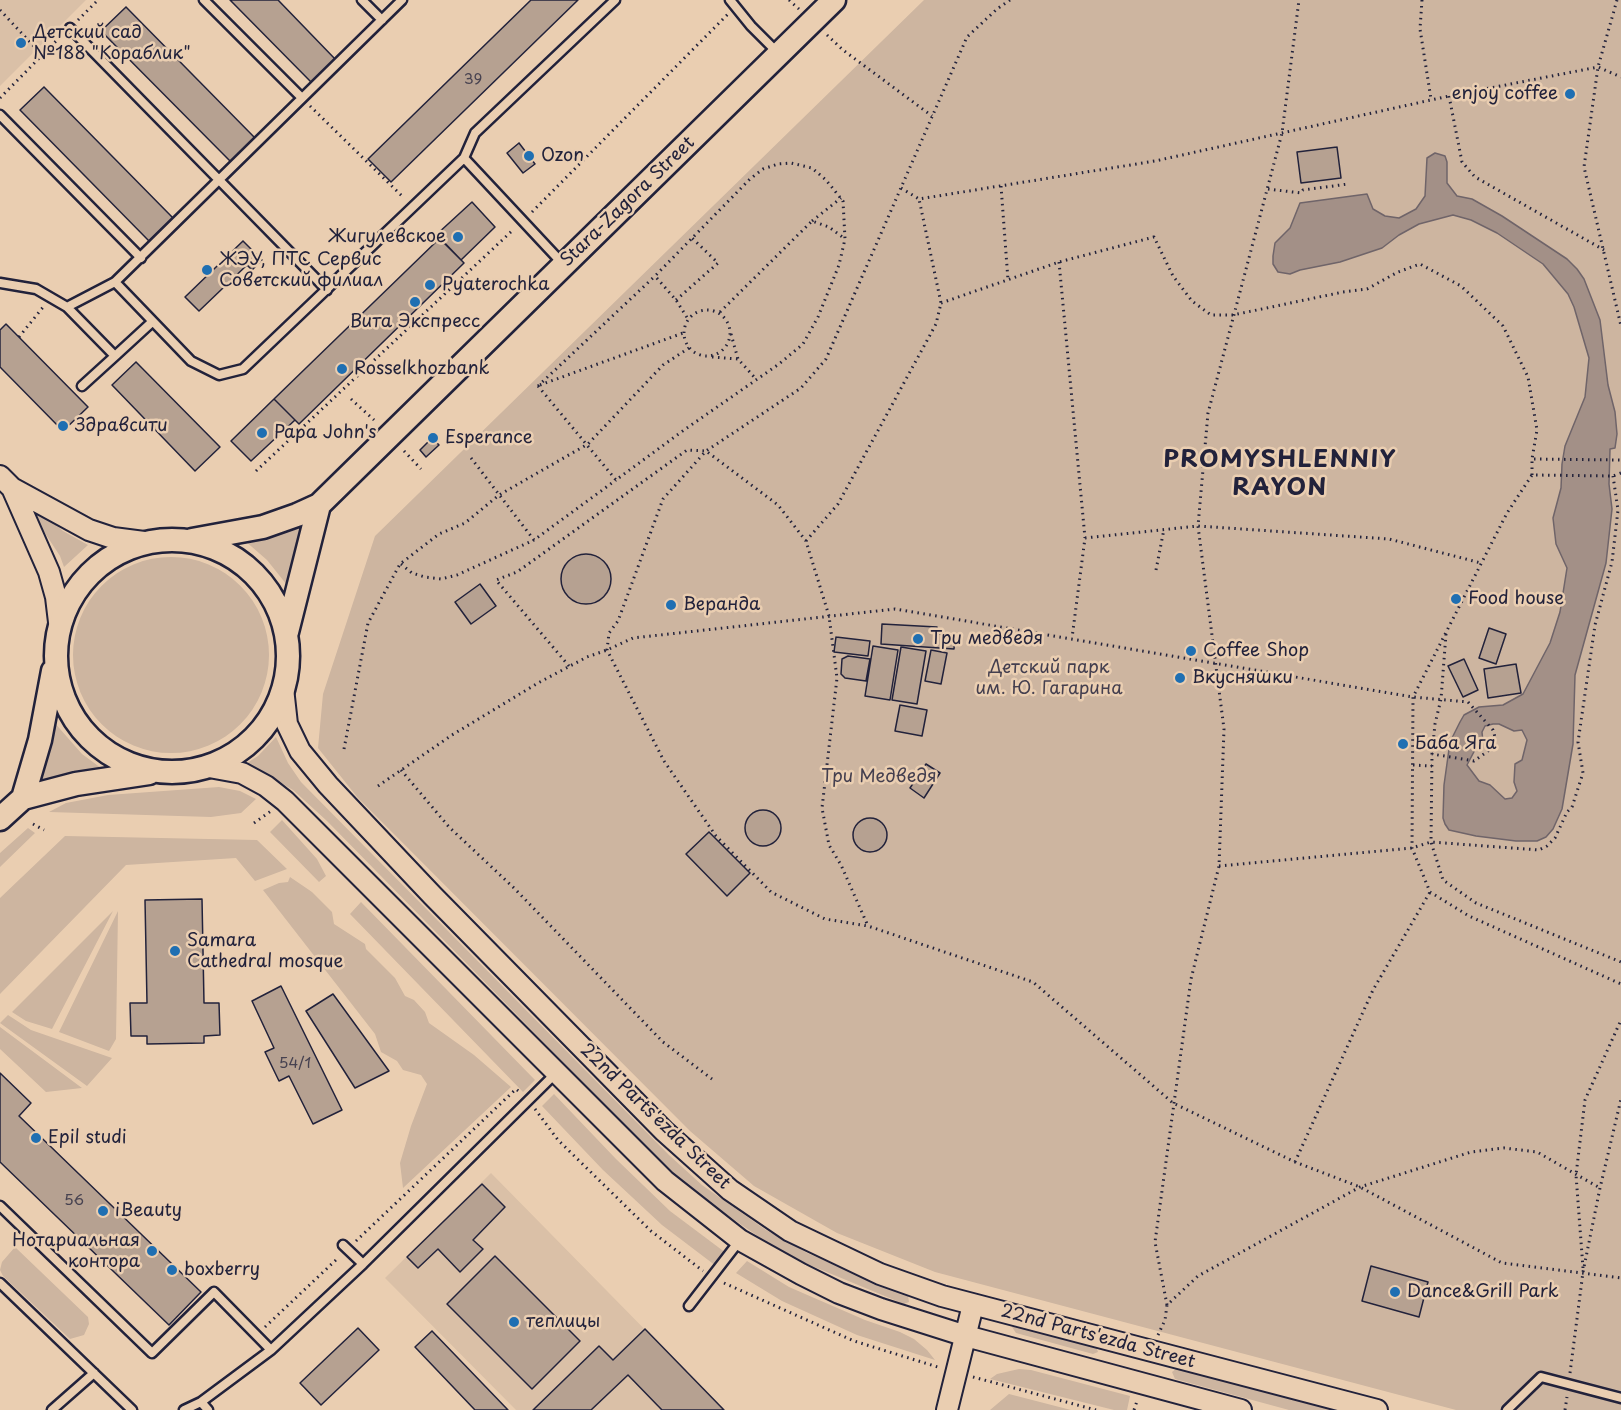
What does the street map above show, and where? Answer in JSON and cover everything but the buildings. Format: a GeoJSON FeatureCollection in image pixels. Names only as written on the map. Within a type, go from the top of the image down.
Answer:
{"type":"FeatureCollection","features":[{"type":"Feature","properties":{"kind":"main road","name":"Stara-Zagora Street"},"geometry":{"type":"LineString","coordinates":[[192,540],[263,526],[320,505],[834,0]]}},
{"type":"Feature","properties":{"kind":"main road"},"geometry":{"type":"LineString","coordinates":[[0,819],[23,798],[76,784],[209,767],[239,751],[265,725],[283,688],[287,665],[287,632],[320,505]]}},
{"type":"Feature","properties":{"kind":"main road"},"geometry":{"type":"LineString","coordinates":[[23,798],[40,740],[55,660],[59,622],[79,585],[112,556],[144,542],[192,540],[234,556],[263,582],[280,610],[287,632]]}},
{"type":"Feature","properties":{"kind":"main road"},"geometry":{"type":"LineString","coordinates":[[55,660],[65,700],[87,735],[114,758],[149,773]]}},
{"type":"Feature","properties":{"kind":"street"},"geometry":{"type":"LineString","coordinates":[[6,482],[89,530],[114,538],[144,542]]}},
{"type":"Feature","properties":{"kind":"street"},"geometry":{"type":"LineString","coordinates":[[6,482],[50,572],[57,597],[59,622]]}},
{"type":"Feature","properties":{"kind":"street","name":"22nd Parts'ezda Street"},"geometry":{"type":"LineString","coordinates":[[283,688],[287,723],[300,751],[328,785],[432,895],[664,1131],[730,1190],[790,1231],[880,1274],[973,1305],[1377,1410]]}},
{"type":"Feature","properties":{"kind":"street","name":"22nd Parts'ezda Street"},"geometry":{"type":"LineString","coordinates":[[209,767],[242,773],[266,786],[285,801],[666,1181],[740,1240],[839,1293],[891,1312],[966,1336],[1240,1410]]}},
{"type":"Feature","properties":{"kind":"street"},"geometry":{"type":"LineString","coordinates":[[947,1410],[973,1305]]}},
{"type":"Feature","properties":{"kind":"street"},"geometry":{"type":"LineString","coordinates":[[1105,1374],[1115,1342]]}},
{"type":"Feature","properties":{"kind":"street"},"geometry":{"type":"LineString","coordinates":[[1161,1389],[1170,1356]]}},
{"type":"Feature","properties":{"kind":"lane"},"geometry":{"type":"LineString","coordinates":[[204,0],[303,98]]}},
{"type":"Feature","properties":{"kind":"lane"},"geometry":{"type":"LineString","coordinates":[[362,0],[382,20]]}},
{"type":"Feature","properties":{"kind":"lane"},"geometry":{"type":"LineString","coordinates":[[67,307],[115,282],[402,0]]}},
{"type":"Feature","properties":{"kind":"lane"},"geometry":{"type":"LineString","coordinates":[[115,282],[191,361],[219,375],[243,369],[464,158],[475,133],[615,0]]}},
{"type":"Feature","properties":{"kind":"lane"},"geometry":{"type":"LineString","coordinates":[[733,3],[751,26],[780,54]]}},
{"type":"Feature","properties":{"kind":"lane"},"geometry":{"type":"LineString","coordinates":[[70,28],[327,290]]}},
{"type":"Feature","properties":{"kind":"lane"},"geometry":{"type":"LineString","coordinates":[[0,115],[141,258]]}},
{"type":"Feature","properties":{"kind":"lane"},"geometry":{"type":"LineString","coordinates":[[464,158],[563,265]]}},
{"type":"Feature","properties":{"kind":"lane"},"geometry":{"type":"LineString","coordinates":[[0,283],[36,289],[67,307],[115,356]]}},
{"type":"Feature","properties":{"kind":"lane"},"geometry":{"type":"LineString","coordinates":[[82,386],[152,322]]}},
{"type":"Feature","properties":{"kind":"lane"},"geometry":{"type":"LineString","coordinates":[[184,1410],[201,1402],[271,1350],[363,1264],[557,1072]]}},
{"type":"Feature","properties":{"kind":"lane"},"geometry":{"type":"LineString","coordinates":[[0,1206],[152,1353],[214,1292],[271,1350]]}},
{"type":"Feature","properties":{"kind":"lane"},"geometry":{"type":"LineString","coordinates":[[689,1306],[740,1240]]}},
{"type":"Feature","properties":{"kind":"lane"},"geometry":{"type":"LineString","coordinates":[[345,1247],[363,1264]]}},
{"type":"Feature","properties":{"kind":"lane"},"geometry":{"type":"LineString","coordinates":[[0,1283],[132,1410]]}},
{"type":"Feature","properties":{"kind":"lane"},"geometry":{"type":"LineString","coordinates":[[52,1410],[94,1373]]}},
{"type":"Feature","properties":{"kind":"lane"},"geometry":{"type":"LineString","coordinates":[[1507,1410],[1541,1377],[1621,1398]]}},
{"type":"Feature","properties":{"kind":"lane"},"geometry":{"type":"LineString","coordinates":[[201,1402],[208,1410]]}},
{"type":"Feature","properties":{"kind":"path"},"geometry":{"type":"LineString","coordinates":[[0,98],[98,0]]}},
{"type":"Feature","properties":{"kind":"path"},"geometry":{"type":"LineString","coordinates":[[789,0],[800,10]]}},
{"type":"Feature","properties":{"kind":"path"},"geometry":{"type":"LineString","coordinates":[[1010,0],[967,37],[857,283],[826,359],[801,388],[706,451],[663,499],[618,621],[609,633],[607,650],[664,761],[716,836],[771,892],[825,919],[868,926],[1033,982],[1173,1103],[1295,1162],[1360,1187],[1502,1263],[1621,1278]]}},
{"type":"Feature","properties":{"kind":"path"},"geometry":{"type":"LineString","coordinates":[[1165,1320],[1167,1305],[1155,1242],[1191,979],[1220,866],[1224,729],[1198,526],[1208,413],[1282,133],[1299,0]]}},
{"type":"Feature","properties":{"kind":"path"},"geometry":{"type":"LineString","coordinates":[[1422,0],[1420,29],[1431,100]]}},
{"type":"Feature","properties":{"kind":"path"},"geometry":{"type":"LineString","coordinates":[[1617,0],[1598,67],[1584,167],[1619,309],[1621,326]]}},
{"type":"Feature","properties":{"kind":"path"},"geometry":{"type":"LineString","coordinates":[[256,471],[522,221],[733,3]]}},
{"type":"Feature","properties":{"kind":"path"},"geometry":{"type":"LineString","coordinates":[[0,10],[42,56]]}},
{"type":"Feature","properties":{"kind":"path"},"geometry":{"type":"LineString","coordinates":[[826,34],[843,50],[932,116]]}},
{"type":"Feature","properties":{"kind":"path"},"geometry":{"type":"LineString","coordinates":[[901,188],[919,199],[1155,161],[1449,96],[1598,67],[1621,77]]}},
{"type":"Feature","properties":{"kind":"path"},"geometry":{"type":"LineString","coordinates":[[1449,96],[1462,162],[1475,177],[1604,250]]}},
{"type":"Feature","properties":{"kind":"path"},"geometry":{"type":"LineString","coordinates":[[303,98],[413,207]]}},
{"type":"Feature","properties":{"kind":"path"},"geometry":{"type":"LineString","coordinates":[[400,564],[412,573],[441,579],[457,575],[534,540],[803,344],[818,317],[839,265],[845,238],[843,201],[826,180],[812,168],[778,164],[763,170],[750,179],[655,276],[538,386]]}},
{"type":"Feature","properties":{"kind":"path"},"geometry":{"type":"LineString","coordinates":[[1267,188],[1301,193],[1303,190],[1348,184]]}},
{"type":"Feature","properties":{"kind":"path"},"geometry":{"type":"LineString","coordinates":[[1001,186],[1008,280]]}},
{"type":"Feature","properties":{"kind":"path"},"geometry":{"type":"LineString","coordinates":[[720,312],[812,221],[841,198]]}},
{"type":"Feature","properties":{"kind":"path"},"geometry":{"type":"LineString","coordinates":[[806,541],[838,504],[936,324],[941,303],[919,199]]}},
{"type":"Feature","properties":{"kind":"path"},"geometry":{"type":"LineString","coordinates":[[812,221],[829,226],[845,238]]}},
{"type":"Feature","properties":{"kind":"path"},"geometry":{"type":"LineString","coordinates":[[941,303],[1059,262],[1154,237],[1173,276],[1192,301],[1211,315],[1233,315],[1343,292],[1367,290],[1398,272],[1420,264],[1461,286],[1503,326],[1528,377],[1537,430],[1532,475],[1507,513],[1413,697],[1412,848],[1430,892],[1469,916],[1621,984]]}},
{"type":"Feature","properties":{"kind":"path"},"geometry":{"type":"LineString","coordinates":[[676,300],[718,263],[692,238]]}},
{"type":"Feature","properties":{"kind":"path"},"geometry":{"type":"LineString","coordinates":[[1059,262],[1085,538],[1072,638]]}},
{"type":"Feature","properties":{"kind":"path"},"geometry":{"type":"LineString","coordinates":[[655,276],[676,300],[688,319]]}},
{"type":"Feature","properties":{"kind":"path"},"geometry":{"type":"LineString","coordinates":[[19,337],[51,298]]}},
{"type":"Feature","properties":{"kind":"path"},"geometry":{"type":"LineString","coordinates":[[738,359],[704,356],[689,348],[684,333],[688,319],[697,311],[708,309],[720,312],[728,321],[738,359],[756,379]]}},
{"type":"Feature","properties":{"kind":"path"},"geometry":{"type":"LineString","coordinates":[[704,356],[712,356],[726,347],[731,332]]}},
{"type":"Feature","properties":{"kind":"path"},"geometry":{"type":"LineString","coordinates":[[538,386],[684,333]]}},
{"type":"Feature","properties":{"kind":"path"},"geometry":{"type":"LineString","coordinates":[[344,749],[368,623],[400,564],[439,534],[465,523],[499,495],[588,444],[663,365],[689,348]]}},
{"type":"Feature","properties":{"kind":"path"},"geometry":{"type":"LineString","coordinates":[[538,386],[616,480]]}},
{"type":"Feature","properties":{"kind":"path"},"geometry":{"type":"LineString","coordinates":[[351,399],[374,420]]}},
{"type":"Feature","properties":{"kind":"path"},"geometry":{"type":"LineString","coordinates":[[569,666],[496,580],[517,572],[687,450],[706,451],[778,505],[806,541],[829,616],[837,678],[822,808],[829,845],[841,865],[868,926]]}},
{"type":"Feature","properties":{"kind":"path"},"geometry":{"type":"LineString","coordinates":[[404,451],[421,468]]}},
{"type":"Feature","properties":{"kind":"path"},"geometry":{"type":"LineString","coordinates":[[471,458],[534,540]]}},
{"type":"Feature","properties":{"kind":"path"},"geometry":{"type":"LineString","coordinates":[[1532,459],[1621,460]]}},
{"type":"Feature","properties":{"kind":"path"},"geometry":{"type":"LineString","coordinates":[[1532,475],[1613,476],[1621,473]]}},
{"type":"Feature","properties":{"kind":"path"},"geometry":{"type":"LineString","coordinates":[[1220,866],[1412,848],[1431,842],[1539,850],[1547,846],[1555,838],[1567,812],[1572,807],[1583,773],[1578,742],[1595,625],[1612,562],[1618,510],[1613,476]]}},
{"type":"Feature","properties":{"kind":"path"},"geometry":{"type":"LineString","coordinates":[[1085,538],[1198,526],[1389,539],[1481,563]]}},
{"type":"Feature","properties":{"kind":"path"},"geometry":{"type":"LineString","coordinates":[[1156,570],[1164,529]]}},
{"type":"Feature","properties":{"kind":"path"},"geometry":{"type":"LineString","coordinates":[[378,786],[452,735],[569,666],[633,638],[895,609],[1413,697],[1468,702],[1490,726],[1495,737],[1494,743],[1486,753],[1474,761],[1432,754]]}},
{"type":"Feature","properties":{"kind":"path"},"geometry":{"type":"LineString","coordinates":[[1446,633],[1441,699],[1435,724],[1432,754],[1431,842],[1443,880],[1476,903],[1621,962]]}},
{"type":"Feature","properties":{"kind":"path"},"geometry":{"type":"LineString","coordinates":[[1412,765],[1432,766]]}},
{"type":"Feature","properties":{"kind":"path"},"geometry":{"type":"LineString","coordinates":[[401,770],[449,827],[514,888],[663,1042],[712,1079]]}},
{"type":"Feature","properties":{"kind":"path"},"geometry":{"type":"LineString","coordinates":[[254,824],[275,809]]}},
{"type":"Feature","properties":{"kind":"path"},"geometry":{"type":"LineString","coordinates":[[33,824],[44,830]]}},
{"type":"Feature","properties":{"kind":"path"},"geometry":{"type":"LineString","coordinates":[[1295,1162],[1372,990],[1430,892]]}},
{"type":"Feature","properties":{"kind":"path"},"geometry":{"type":"LineString","coordinates":[[1584,1272],[1576,1175],[1585,1100],[1621,1020]]}},
{"type":"Feature","properties":{"kind":"path"},"geometry":{"type":"LineString","coordinates":[[256,1335],[345,1247],[516,1089]]}},
{"type":"Feature","properties":{"kind":"path"},"geometry":{"type":"LineString","coordinates":[[1565,1410],[1584,1272],[1600,1188],[1621,1100]]}},
{"type":"Feature","properties":{"kind":"path"},"geometry":{"type":"LineString","coordinates":[[1167,1305],[1198,1276],[1360,1187],[1471,1152],[1504,1148],[1537,1152],[1600,1188]]}},
{"type":"Feature","properties":{"kind":"shaded area","name":"Детский сад №188 \"Кораблик\""},"geometry":{"type":"Polygon","coordinates":[[[0,0],[86,0],[0,86],[0,0]]]}},
{"type":"Feature","properties":{"kind":"shaded area"},"geometry":{"type":"Polygon","coordinates":[[[1435,153],[1445,156],[1447,183],[1457,196],[1472,199],[1502,216],[1567,259],[1577,269],[1584,279],[1600,320],[1608,385],[1615,412],[1617,434],[1615,448],[1610,449],[1609,484],[1612,509],[1606,563],[1575,675],[1573,744],[1562,809],[1553,829],[1546,837],[1537,841],[1476,836],[1449,830],[1443,818],[1444,785],[1450,742],[1464,715],[1479,707],[1503,705],[1523,694],[1550,643],[1560,612],[1567,568],[1556,544],[1553,518],[1561,488],[1565,446],[1585,397],[1589,358],[1574,307],[1568,294],[1543,264],[1497,233],[1471,220],[1453,215],[1419,224],[1382,248],[1340,262],[1290,274],[1278,272],[1273,264],[1275,243],[1290,228],[1300,203],[1367,194],[1373,209],[1385,216],[1399,218],[1416,209],[1425,196],[1427,158],[1435,153]],[[1499,724],[1485,726],[1482,732],[1483,742],[1477,746],[1467,765],[1479,781],[1490,785],[1505,799],[1512,798],[1517,791],[1514,782],[1515,764],[1522,760],[1527,740],[1522,730],[1514,731],[1499,724]]]}},
{"type":"Feature","properties":{"kind":"shaded area"},"geometry":{"type":"Polygon","coordinates":[[[491,1173],[724,1410],[516,1410],[385,1278],[491,1173]]]}},
{"type":"Feature","properties":{"kind":"green space","name":"Детский парк им. Ю. Гагарина"},"geometry":{"type":"Polygon","coordinates":[[[924,0],[1621,0],[1621,1410],[1456,1410],[935,1272],[837,1233],[754,1186],[690,1131],[358,798],[318,748],[323,694],[375,536],[924,0]]]}},
{"type":"Feature","properties":{"kind":"green space"},"geometry":{"type":"Polygon","coordinates":[[[38,510],[63,531],[88,545],[64,567],[60,556],[33,515],[38,510]]]}},
{"type":"Feature","properties":{"kind":"green space"},"geometry":{"type":"Polygon","coordinates":[[[306,516],[287,585],[267,560],[244,540],[306,516]]]}},
{"type":"Feature","properties":{"kind":"green space"},"geometry":{"type":"Polygon","coordinates":[[[161,557],[181,557],[217,568],[226,573],[247,593],[262,617],[269,645],[269,665],[262,693],[253,710],[233,731],[217,742],[200,749],[181,753],[161,753],[133,746],[116,737],[89,710],[77,684],[73,665],[73,645],[80,617],[89,600],[116,573],[142,561],[161,557]]]}},
{"type":"Feature","properties":{"kind":"green space"},"geometry":{"type":"Polygon","coordinates":[[[53,721],[82,754],[101,768],[61,775],[33,786],[53,721]]]}},
{"type":"Feature","properties":{"kind":"green space"},"geometry":{"type":"Polygon","coordinates":[[[276,737],[288,763],[301,782],[669,1155],[702,1185],[766,1230],[807,1253],[908,1296],[909,1302],[904,1304],[805,1263],[762,1239],[694,1192],[662,1163],[327,821],[293,790],[247,763],[258,756],[276,737]]]}},
{"type":"Feature","properties":{"kind":"green space"},"geometry":{"type":"Polygon","coordinates":[[[219,787],[240,791],[256,799],[241,813],[211,817],[49,812],[66,803],[108,795],[219,787]]]}},
{"type":"Feature","properties":{"kind":"green space"},"geometry":{"type":"Polygon","coordinates":[[[282,820],[317,859],[326,876],[319,882],[270,832],[282,820]]]}},
{"type":"Feature","properties":{"kind":"green space"},"geometry":{"type":"Polygon","coordinates":[[[28,828],[35,833],[0,867],[0,853],[28,828]]]}},
{"type":"Feature","properties":{"kind":"green space"},"geometry":{"type":"Polygon","coordinates":[[[65,836],[257,840],[287,869],[255,881],[236,858],[126,865],[0,994],[0,898],[65,836]]]}},
{"type":"Feature","properties":{"kind":"green space"},"geometry":{"type":"Polygon","coordinates":[[[290,877],[312,892],[332,912],[334,924],[365,944],[366,949],[395,978],[405,996],[414,1000],[425,1012],[429,1023],[474,1055],[511,1087],[403,1188],[400,1163],[427,1084],[421,1075],[403,1070],[397,1061],[381,1052],[375,1034],[263,890],[288,882],[290,877]]]}},
{"type":"Feature","properties":{"kind":"green space"},"geometry":{"type":"Polygon","coordinates":[[[361,902],[535,1080],[523,1092],[350,914],[361,902]]]}},
{"type":"Feature","properties":{"kind":"green space"},"geometry":{"type":"Polygon","coordinates":[[[113,911],[52,1029],[26,1021],[12,1012],[113,911]]]}},
{"type":"Feature","properties":{"kind":"green space"},"geometry":{"type":"Polygon","coordinates":[[[118,911],[116,1039],[109,1051],[59,1032],[118,911]]]}},
{"type":"Feature","properties":{"kind":"green space"},"geometry":{"type":"Polygon","coordinates":[[[8,1015],[31,1030],[112,1058],[87,1086],[0,1023],[8,1015]]]}},
{"type":"Feature","properties":{"kind":"green space"},"geometry":{"type":"Polygon","coordinates":[[[0,1027],[82,1088],[46,1092],[0,1049],[0,1027]]]}},
{"type":"Feature","properties":{"kind":"green space"},"geometry":{"type":"Polygon","coordinates":[[[554,1094],[670,1211],[726,1253],[716,1266],[662,1225],[603,1170],[542,1106],[554,1094]]]}},
{"type":"Feature","properties":{"kind":"green space"},"geometry":{"type":"Polygon","coordinates":[[[15,1247],[88,1317],[89,1324],[84,1335],[70,1339],[3,1276],[0,1270],[2,1262],[15,1247]]]}},
{"type":"Feature","properties":{"kind":"green space"},"geometry":{"type":"Polygon","coordinates":[[[747,1261],[789,1287],[914,1339],[935,1360],[857,1335],[782,1301],[736,1273],[747,1261]]]}},
{"type":"Feature","properties":{"kind":"green space"},"geometry":{"type":"Polygon","coordinates":[[[1018,1324],[1096,1346],[1098,1352],[1093,1354],[1016,1333],[1012,1327],[1018,1324]]]}},
{"type":"Feature","properties":{"kind":"green space"},"geometry":{"type":"Polygon","coordinates":[[[1177,1368],[1332,1410],[1289,1410],[1175,1379],[1172,1372],[1177,1368]]]}},
{"type":"Feature","properties":{"kind":"green space"},"geometry":{"type":"Polygon","coordinates":[[[1019,1369],[1031,1370],[1130,1396],[1127,1410],[1114,1410],[990,1379],[997,1374],[1019,1369]]]}},
{"type":"Feature","properties":{"kind":"green space"},"geometry":{"type":"Polygon","coordinates":[[[1009,1394],[1071,1410],[990,1410],[1009,1394]]]}},
{"type":"Feature","properties":{"kind":"place","name":"Детский сад №188 \"Кораблик\""},"geometry":{"type":"Point","coordinates":[21,43]}},
{"type":"Feature","properties":{"kind":"place","name":"enjoy coffee"},"geometry":{"type":"Point","coordinates":[1570,94]}},
{"type":"Feature","properties":{"kind":"place","name":"Ozon"},"geometry":{"type":"Point","coordinates":[529,156]}},
{"type":"Feature","properties":{"kind":"place","name":"Жигулевское"},"geometry":{"type":"Point","coordinates":[458,237]}},
{"type":"Feature","properties":{"kind":"place","name":"ЖЭУ, ПТС Сервис Советский филиал"},"geometry":{"type":"Point","coordinates":[207,270]}},
{"type":"Feature","properties":{"kind":"place","name":"Pyaterochka"},"geometry":{"type":"Point","coordinates":[430,285]}},
{"type":"Feature","properties":{"kind":"place","name":"Вита Экспресс"},"geometry":{"type":"Point","coordinates":[415,302]}},
{"type":"Feature","properties":{"kind":"place","name":"Rosselkhozbank"},"geometry":{"type":"Point","coordinates":[342,369]}},
{"type":"Feature","properties":{"kind":"place","name":"Здравсити"},"geometry":{"type":"Point","coordinates":[63,426]}},
{"type":"Feature","properties":{"kind":"place","name":"Papa John's"},"geometry":{"type":"Point","coordinates":[262,433]}},
{"type":"Feature","properties":{"kind":"place","name":"Esperance"},"geometry":{"type":"Point","coordinates":[433,438]}},
{"type":"Feature","properties":{"kind":"place","name":"Food house"},"geometry":{"type":"Point","coordinates":[1456,599]}},
{"type":"Feature","properties":{"kind":"place","name":"Веранда"},"geometry":{"type":"Point","coordinates":[671,605]}},
{"type":"Feature","properties":{"kind":"place","name":"Три медведя"},"geometry":{"type":"Point","coordinates":[918,639]}},
{"type":"Feature","properties":{"kind":"place","name":"Coffee Shop"},"geometry":{"type":"Point","coordinates":[1191,651]}},
{"type":"Feature","properties":{"kind":"place","name":"Вкусняшки"},"geometry":{"type":"Point","coordinates":[1180,678]}},
{"type":"Feature","properties":{"kind":"place","name":"Баба Яга"},"geometry":{"type":"Point","coordinates":[1403,744]}},
{"type":"Feature","properties":{"kind":"place","name":"Samara Cathedral mosque"},"geometry":{"type":"Point","coordinates":[175,951]}},
{"type":"Feature","properties":{"kind":"place","name":"Epil studi"},"geometry":{"type":"Point","coordinates":[36,1138]}},
{"type":"Feature","properties":{"kind":"place","name":"iBeauty"},"geometry":{"type":"Point","coordinates":[103,1211]}},
{"type":"Feature","properties":{"kind":"place","name":"Нотариальная контора"},"geometry":{"type":"Point","coordinates":[152,1251]}},
{"type":"Feature","properties":{"kind":"place","name":"boxberry"},"geometry":{"type":"Point","coordinates":[172,1270]}},
{"type":"Feature","properties":{"kind":"place","name":"Dance&Grill Park"},"geometry":{"type":"Point","coordinates":[1395,1292]}},
{"type":"Feature","properties":{"kind":"place","name":"теплицы"},"geometry":{"type":"Point","coordinates":[514,1322]}},
{"type":"Feature","properties":{"kind":"district","name":"PROMYSHLENNIY RAYON"},"geometry":{"type":"Point","coordinates":[1280,474]}},
{"type":"Feature","properties":{"kind":"park label","name":"Три Медведя"},"geometry":{"type":"Point","coordinates":[879,777]}}]}
